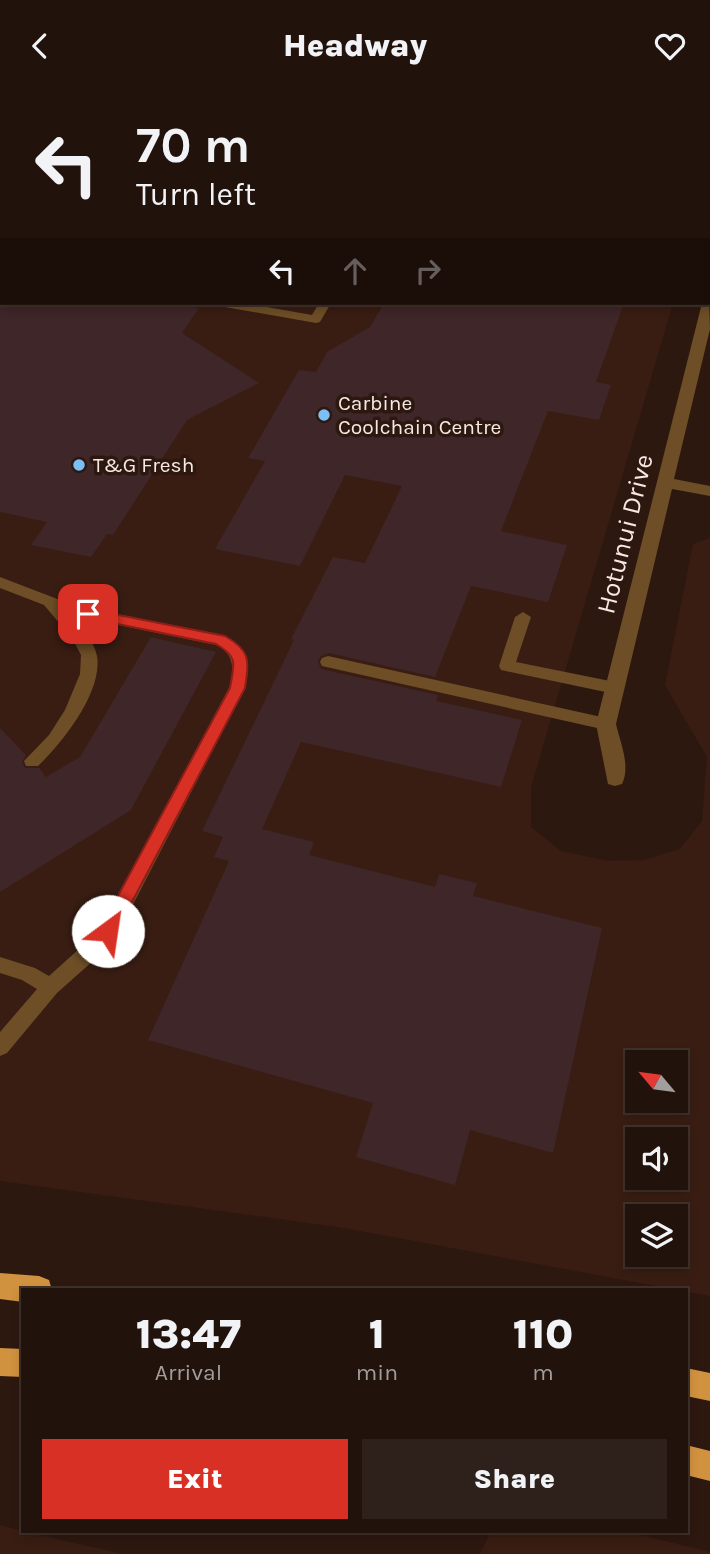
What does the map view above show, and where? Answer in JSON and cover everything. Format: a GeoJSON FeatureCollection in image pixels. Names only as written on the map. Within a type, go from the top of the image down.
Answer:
{"type":"FeatureCollection","features":[{"type":"Feature","properties":{"kind":"highway"},"geometry":{"type":"LineString","coordinates":[[0,1286],[21,1288]]}},
{"type":"Feature","properties":{"kind":"highway"},"geometry":{"type":"LineString","coordinates":[[0,1361],[21,1363]]}},
{"type":"Feature","properties":{"kind":"highway"},"geometry":{"type":"LineString","coordinates":[[688,1382],[710,1387]]}},
{"type":"Feature","properties":{"kind":"highway"},"geometry":{"type":"LineString","coordinates":[[688,1460],[710,1465]]}},
{"type":"Feature","properties":{"kind":"street","name":"Hotunui Drive"},"geometry":{"type":"LineString","coordinates":[[615,778],[615,760],[606,724],[708,305]]}},
{"type":"Feature","properties":{"kind":"street"},"geometry":{"type":"LineString","coordinates":[[665,483],[710,491]]}},
{"type":"Feature","properties":{"kind":"lane"},"geometry":{"type":"LineString","coordinates":[[237,305],[316,319],[324,305]]}},
{"type":"Feature","properties":{"kind":"lane"},"geometry":{"type":"LineString","coordinates":[[291,314],[297,305]]}},
{"type":"Feature","properties":{"kind":"lane"},"geometry":{"type":"LineString","coordinates":[[0,582],[50,603],[106,618],[220,639],[236,649],[242,662],[237,688],[118,915],[96,946],[50,987],[0,1047]]}},
{"type":"Feature","properties":{"kind":"lane"},"geometry":{"type":"LineString","coordinates":[[32,761],[55,740],[64,727],[91,670],[89,653],[50,603]]}},
{"type":"Feature","properties":{"kind":"lane"},"geometry":{"type":"LineString","coordinates":[[523,617],[507,666],[615,688]]}},
{"type":"Feature","properties":{"kind":"lane"},"geometry":{"type":"LineString","coordinates":[[328,662],[606,724]]}},
{"type":"Feature","properties":{"kind":"lane"},"geometry":{"type":"LineString","coordinates":[[0,965],[28,974],[50,987]]}},
{"type":"Feature","properties":{"kind":"shaded area"},"geometry":{"type":"Polygon","coordinates":[[[0,305],[449,305],[433,337],[537,356],[558,305],[672,305],[531,787],[531,827],[561,851],[608,861],[644,860],[680,849],[702,821],[707,757],[665,685],[693,544],[710,538],[710,1296],[688,1292],[688,1288],[667,1288],[339,1227],[0,1181],[0,305]]]}},
{"type":"Feature","properties":{"kind":"shaded area"},"geometry":{"type":"Polygon","coordinates":[[[0,1525],[21,1530],[21,1533],[32,1533],[122,1554],[0,1554],[0,1525]]]}},
{"type":"Feature","properties":{"kind":"shaded area"},"geometry":{"type":"Polygon","coordinates":[[[490,1533],[632,1533],[710,1552],[710,1554],[480,1554],[490,1533]]]}},
{"type":"Feature","properties":{"kind":"building","name":"T&G Fresh"},"geometry":{"type":"Polygon","coordinates":[[[0,305],[179,305],[199,308],[182,333],[259,383],[187,420],[113,535],[107,534],[91,557],[31,545],[47,522],[0,512],[0,305]]]}},
{"type":"Feature","properties":{"kind":"building"},"geometry":{"type":"Polygon","coordinates":[[[383,305],[623,305],[596,382],[611,385],[599,420],[548,411],[501,531],[567,545],[548,602],[471,586],[435,677],[329,653],[321,656],[318,661],[321,669],[438,695],[436,701],[522,720],[501,787],[301,742],[262,829],[314,842],[309,855],[435,887],[439,874],[477,883],[473,896],[602,928],[553,1153],[470,1130],[455,1185],[356,1157],[373,1103],[148,1040],[229,861],[214,857],[223,837],[202,831],[294,640],[291,639],[333,557],[365,563],[402,486],[345,475],[300,566],[215,549],[265,461],[248,458],[299,370],[316,372],[327,352],[370,327],[383,305]]]}},
{"type":"Feature","properties":{"kind":"building"},"geometry":{"type":"Polygon","coordinates":[[[151,637],[216,652],[131,810],[0,892],[0,728],[26,755],[22,762],[25,768],[39,768],[46,777],[80,757],[151,637]]]}},
{"type":"Feature","properties":{"kind":"place","name":"Carbine Coolchain Centre"},"geometry":{"type":"Point","coordinates":[324,415]}},
{"type":"Feature","properties":{"kind":"place","name":"T&G Fresh"},"geometry":{"type":"Point","coordinates":[79,465]}},
{"type":"Feature","properties":{"kind":"route"},"geometry":{"type":"LineString","coordinates":[[88,614],[220,639],[236,649],[242,662],[237,688],[108,931]]}}]}
